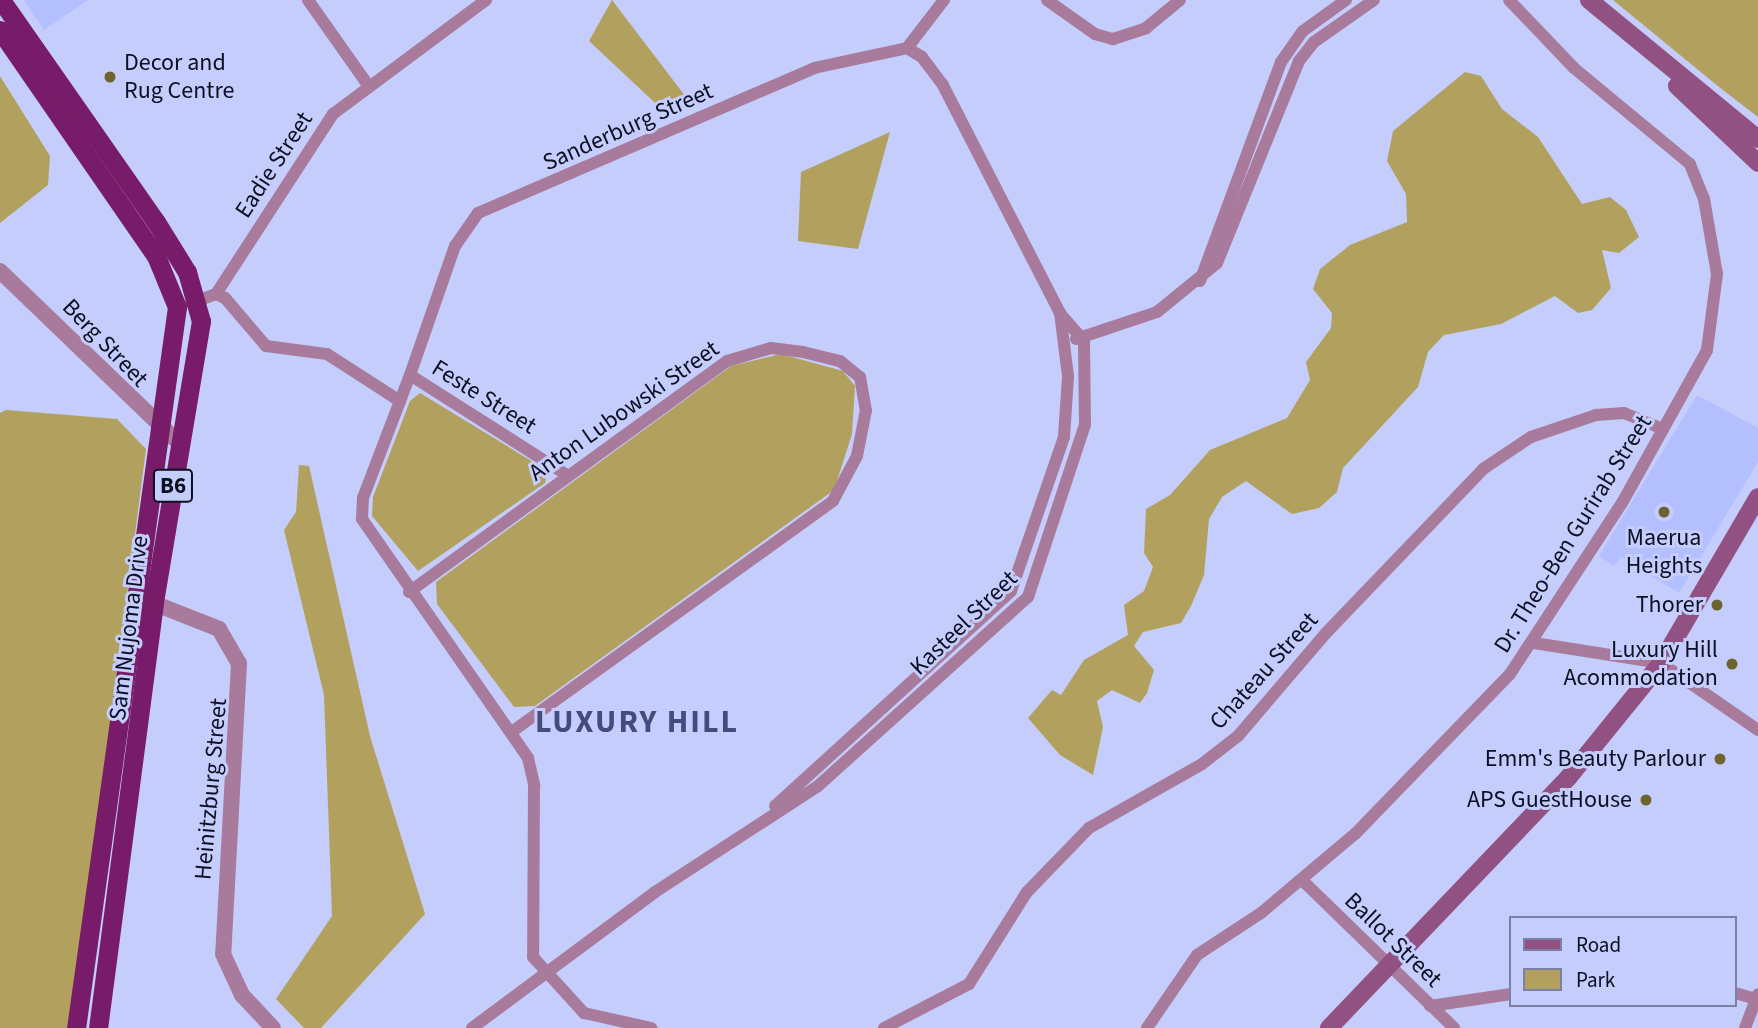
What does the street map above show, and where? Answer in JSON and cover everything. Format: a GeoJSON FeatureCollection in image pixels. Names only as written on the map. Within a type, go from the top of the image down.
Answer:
{"type":"FeatureCollection","features":[{"type":"Feature","properties":{"kind":"highway","name":"Sam Nujoma Drive"},"geometry":{"type":"LineString","coordinates":[[1,0],[156,222],[197,301],[200,345],[147,600],[76,1028]]}},
{"type":"Feature","properties":{"kind":"highway","name":"Sam Nujoma Drive"},"geometry":{"type":"LineString","coordinates":[[0,30],[156,256],[177,307],[162,430],[129,831],[98,1028]]}},
{"type":"Feature","properties":{"kind":"main road"},"geometry":{"type":"LineString","coordinates":[[1589,0],[1645,50],[1758,163]]}},
{"type":"Feature","properties":{"kind":"main road"},"geometry":{"type":"LineString","coordinates":[[1645,50],[1758,139]]}},
{"type":"Feature","properties":{"kind":"main road"},"geometry":{"type":"LineString","coordinates":[[1329,1028],[1539,812],[1661,663],[1758,497]]}},
{"type":"Feature","properties":{"kind":"street"},"geometry":{"type":"LineString","coordinates":[[308,0],[368,85]]}},
{"type":"Feature","properties":{"kind":"street","name":"Eadie Street"},"geometry":{"type":"LineString","coordinates":[[216,294],[317,133],[368,85],[486,0]]}},
{"type":"Feature","properties":{"kind":"street"},"geometry":{"type":"LineString","coordinates":[[907,48],[944,0]]}},
{"type":"Feature","properties":{"kind":"street"},"geometry":{"type":"LineString","coordinates":[[1047,0],[1095,34],[1113,39],[1146,28],[1180,0]]}},
{"type":"Feature","properties":{"kind":"street"},"geometry":{"type":"LineString","coordinates":[[1200,282],[1281,62],[1303,31],[1346,0]]}},
{"type":"Feature","properties":{"kind":"street"},"geometry":{"type":"LineString","coordinates":[[1352,16],[1354,0]]}},
{"type":"Feature","properties":{"kind":"street"},"geometry":{"type":"LineString","coordinates":[[1065,338],[1084,341],[1157,312],[1200,282],[1224,251],[1299,61],[1374,0]]}},
{"type":"Feature","properties":{"kind":"street","name":"Dr. Theo-Ben Gurirab Street"},"geometry":{"type":"LineString","coordinates":[[1147,1028],[1197,955],[1303,881],[1438,750],[1534,643],[1663,429],[1713,329],[1717,274],[1698,182],[1683,157],[1574,68],[1509,0]]}},
{"type":"Feature","properties":{"kind":"street","name":"Kasteel Street"},"geometry":{"type":"LineString","coordinates":[[471,1028],[542,971],[762,818],[818,786],[1033,591],[1085,425],[1084,341],[1060,313],[943,85],[922,57],[907,48]]}},
{"type":"Feature","properties":{"kind":"street","name":"Sanderburg Street"},"geometry":{"type":"LineString","coordinates":[[410,375],[455,246],[478,213],[814,68],[907,48]]}},
{"type":"Feature","properties":{"kind":"street","name":"Berg Street"},"geometry":{"type":"LineString","coordinates":[[0,271],[162,430],[180,444]]}},
{"type":"Feature","properties":{"kind":"street"},"geometry":{"type":"LineString","coordinates":[[177,307],[216,294]]}},
{"type":"Feature","properties":{"kind":"street","name":"Feste Street"},"geometry":{"type":"LineString","coordinates":[[216,294],[233,304],[266,346],[327,354],[400,401],[410,375],[567,475]]}},
{"type":"Feature","properties":{"kind":"street","name":"Kasteel Street"},"geometry":{"type":"LineString","coordinates":[[762,818],[1017,582],[1064,437],[1065,338],[1060,313]]}},
{"type":"Feature","properties":{"kind":"street","name":"Anton Lubowski Street"},"geometry":{"type":"LineString","coordinates":[[409,592],[567,475],[747,351],[771,348],[831,358],[854,371],[865,394],[855,465],[833,501],[512,732]]}},
{"type":"Feature","properties":{"kind":"street"},"geometry":{"type":"LineString","coordinates":[[400,401],[360,513],[409,592],[512,732],[533,778],[529,940],[542,971],[584,1013],[651,1028]]}},
{"type":"Feature","properties":{"kind":"street","name":"Chateau Street"},"geometry":{"type":"LineString","coordinates":[[884,1028],[969,984],[1027,892],[1089,828],[1202,764],[1238,736],[1326,633],[1483,468],[1531,437],[1596,415],[1623,413],[1663,429]]}},
{"type":"Feature","properties":{"kind":"street","name":"Heinitzburg Street"},"geometry":{"type":"LineString","coordinates":[[147,600],[219,629],[239,663],[223,954],[242,995],[273,1028]]}},
{"type":"Feature","properties":{"kind":"street"},"geometry":{"type":"LineString","coordinates":[[1534,643],[1661,663],[1758,730]]}},
{"type":"Feature","properties":{"kind":"street","name":"Ballot Street"},"geometry":{"type":"LineString","coordinates":[[1303,881],[1454,1028]]}},
{"type":"Feature","properties":{"kind":"street"},"geometry":{"type":"LineString","coordinates":[[1737,993],[1757,997],[1745,1028]]}},
{"type":"Feature","properties":{"kind":"street"},"geometry":{"type":"LineString","coordinates":[[1430,1006],[1510,994]]}},
{"type":"Feature","properties":{"kind":"shaded area"},"geometry":{"type":"Polygon","coordinates":[[[24,0],[88,0],[44,30],[24,0]]]}},
{"type":"Feature","properties":{"kind":"shaded area","name":"Maerua Heights"},"geometry":{"type":"Polygon","coordinates":[[[1697,395],[1758,428],[1758,462],[1679,593],[1621,557],[1614,566],[1599,556],[1697,395]]]}},
{"type":"Feature","properties":{"kind":"green space"},"geometry":{"type":"Polygon","coordinates":[[[612,0],[689,101],[669,116],[589,41],[612,0]]]}},
{"type":"Feature","properties":{"kind":"green space"},"geometry":{"type":"Polygon","coordinates":[[[1613,0],[1758,0],[1758,117],[1719,87],[1613,0]]]}},
{"type":"Feature","properties":{"kind":"green space"},"geometry":{"type":"Polygon","coordinates":[[[1465,72],[1481,76],[1502,109],[1538,137],[1582,204],[1610,197],[1626,210],[1639,237],[1619,253],[1602,250],[1611,288],[1592,310],[1578,313],[1555,296],[1501,324],[1444,335],[1428,352],[1418,387],[1343,468],[1337,492],[1319,508],[1292,514],[1246,481],[1222,497],[1209,519],[1204,575],[1181,623],[1143,632],[1134,646],[1154,670],[1147,693],[1140,703],[1112,690],[1097,701],[1103,727],[1093,775],[1060,755],[1028,718],[1052,690],[1061,695],[1084,660],[1128,635],[1124,605],[1144,591],[1153,567],[1144,553],[1146,509],[1170,495],[1210,450],[1287,418],[1310,380],[1306,362],[1331,328],[1332,313],[1313,289],[1320,269],[1350,245],[1407,222],[1406,194],[1387,161],[1393,131],[1465,72]]]}},
{"type":"Feature","properties":{"kind":"green space"},"geometry":{"type":"Polygon","coordinates":[[[0,76],[50,156],[48,185],[0,223],[0,76]]]}},
{"type":"Feature","properties":{"kind":"green space"},"geometry":{"type":"Polygon","coordinates":[[[890,132],[858,249],[798,241],[801,172],[890,132]]]}},
{"type":"Feature","properties":{"kind":"green space"},"geometry":{"type":"Polygon","coordinates":[[[781,354],[843,371],[855,386],[852,434],[834,490],[535,706],[514,707],[437,604],[436,582],[731,366],[781,354]]]}},
{"type":"Feature","properties":{"kind":"green space"},"geometry":{"type":"Polygon","coordinates":[[[420,393],[548,471],[545,483],[418,571],[372,516],[373,497],[410,401],[420,393]]]}},
{"type":"Feature","properties":{"kind":"green space"},"geometry":{"type":"Polygon","coordinates":[[[6,410],[117,419],[146,449],[71,1028],[0,1028],[0,413],[6,410]]]}},
{"type":"Feature","properties":{"kind":"green space"},"geometry":{"type":"Polygon","coordinates":[[[299,465],[309,466],[370,736],[425,914],[321,1028],[304,1028],[276,999],[332,916],[324,695],[284,530],[296,512],[299,465]]]}},
{"type":"Feature","properties":{"kind":"place","name":"Decor and Rug Centre"},"geometry":{"type":"Point","coordinates":[110,77]}},
{"type":"Feature","properties":{"kind":"place","name":"Maerua Heights"},"geometry":{"type":"Point","coordinates":[1664,512]}},
{"type":"Feature","properties":{"kind":"place","name":"Thorer"},"geometry":{"type":"Point","coordinates":[1717,605]}},
{"type":"Feature","properties":{"kind":"place","name":"Luxury Hill Acommodation"},"geometry":{"type":"Point","coordinates":[1732,664]}},
{"type":"Feature","properties":{"kind":"place","name":"Emm's Beauty Parlour"},"geometry":{"type":"Point","coordinates":[1720,759]}},
{"type":"Feature","properties":{"kind":"place","name":"APS GuestHouse"},"geometry":{"type":"Point","coordinates":[1646,800]}},
{"type":"Feature","properties":{"kind":"district","name":"LUXURY HILL"},"geometry":{"type":"Point","coordinates":[637,722]}}]}
